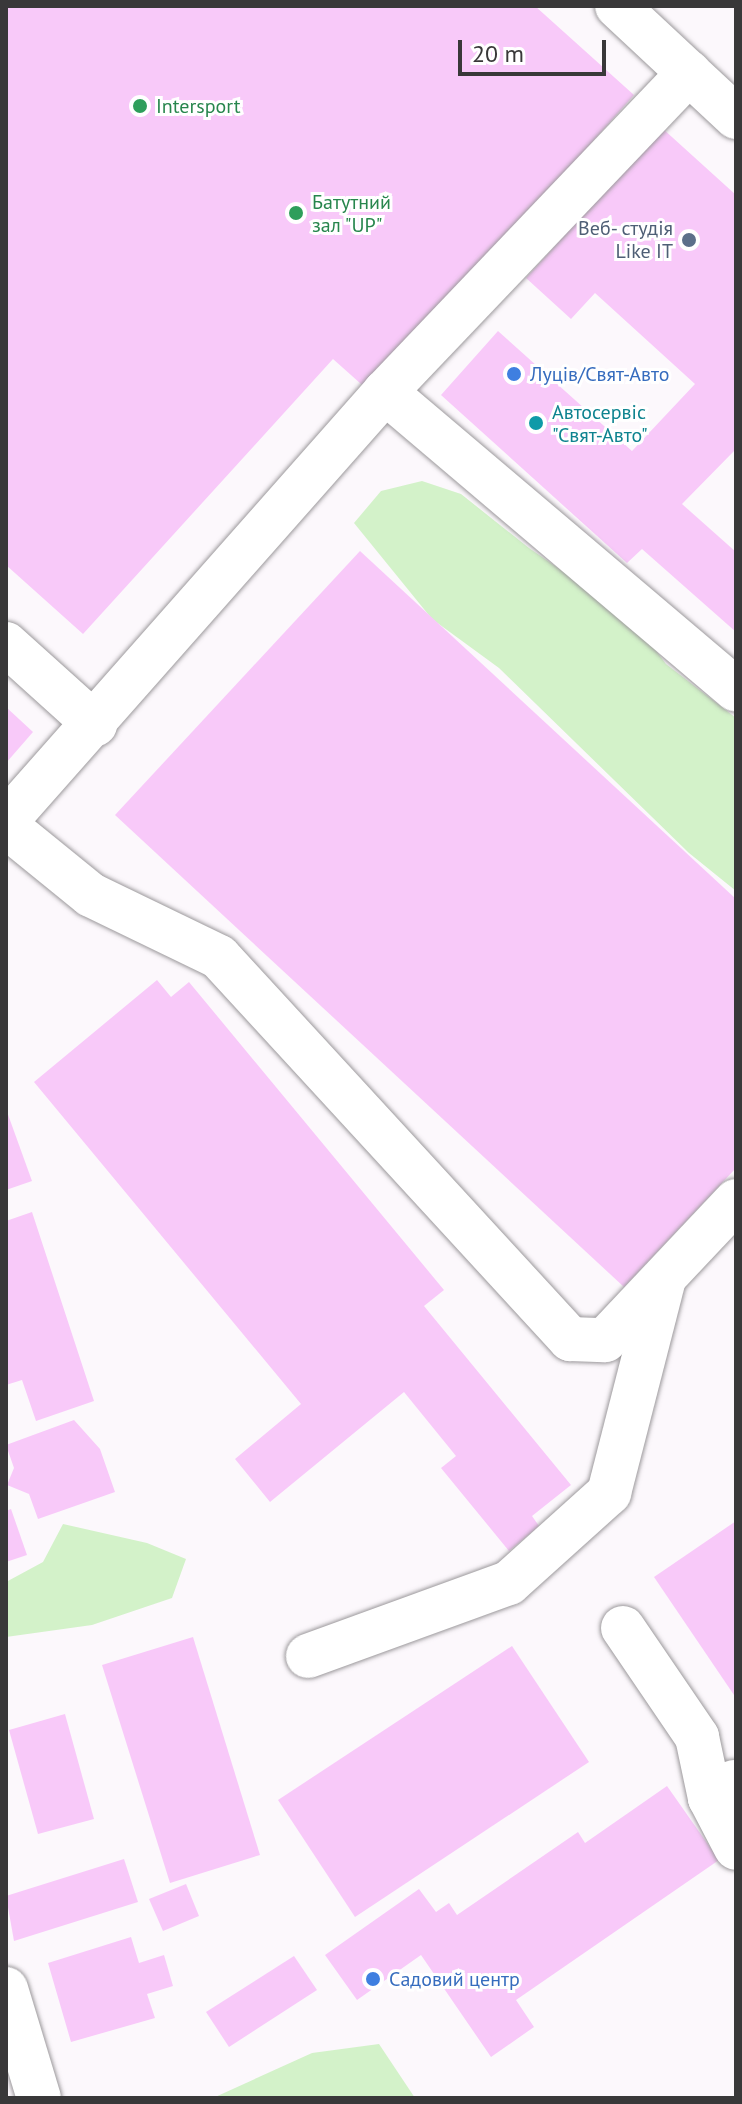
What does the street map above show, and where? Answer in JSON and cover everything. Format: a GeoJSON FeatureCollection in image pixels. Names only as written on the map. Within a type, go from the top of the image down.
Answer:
{"type":"FeatureCollection","features":[{"type":"Feature","properties":{"kind":"street"},"geometry":{"type":"LineString","coordinates":[[617,6],[736,117]]}},
{"type":"Feature","properties":{"kind":"street"},"geometry":{"type":"LineString","coordinates":[[689,73],[385,392],[6,823],[91,895],[219,957],[570,1339],[605,1340],[736,1201]]}},
{"type":"Feature","properties":{"kind":"street"},"geometry":{"type":"LineString","coordinates":[[385,392],[736,690]]}},
{"type":"Feature","properties":{"kind":"street"},"geometry":{"type":"LineString","coordinates":[[6,644],[95,724]]}},
{"type":"Feature","properties":{"kind":"street"},"geometry":{"type":"LineString","coordinates":[[308,1656],[509,1583],[609,1493],[665,1276]]}},
{"type":"Feature","properties":{"kind":"street"},"geometry":{"type":"LineString","coordinates":[[623,1628],[697,1737],[723,1789],[736,1848]]}},
{"type":"Feature","properties":{"kind":"street"},"geometry":{"type":"LineString","coordinates":[[6,1989],[39,2098]]}},
{"type":"Feature","properties":{"kind":"green space"},"geometry":{"type":"Polygon","coordinates":[[[422,481],[461,494],[529,548],[632,619],[666,664],[736,718],[736,891],[689,853],[499,668],[432,619],[354,523],[381,491],[422,481]]]}},
{"type":"Feature","properties":{"kind":"green space"},"geometry":{"type":"Polygon","coordinates":[[[63,1524],[147,1543],[186,1559],[172,1598],[92,1625],[6,1637],[6,1582],[43,1562],[63,1524]]]}},
{"type":"Feature","properties":{"kind":"green space"},"geometry":{"type":"Polygon","coordinates":[[[379,2044],[415,2098],[213,2098],[312,2053],[379,2044]]]}},
{"type":"Feature","properties":{"kind":"building"},"geometry":{"type":"Polygon","coordinates":[[[6,6],[535,6],[634,95],[370,392],[333,359],[83,634],[6,565],[6,6]]]}},
{"type":"Feature","properties":{"kind":"building"},"geometry":{"type":"Polygon","coordinates":[[[662,128],[736,195],[736,449],[682,504],[736,552],[736,632],[642,549],[627,563],[441,395],[498,331],[632,451],[695,384],[595,293],[571,319],[526,278],[662,128]]]}},
{"type":"Feature","properties":{"kind":"building"},"geometry":{"type":"Polygon","coordinates":[[[360,551],[736,899],[736,1168],[624,1287],[115,815],[360,551]]]}},
{"type":"Feature","properties":{"kind":"building"},"geometry":{"type":"Polygon","coordinates":[[[6,707],[33,732],[6,763],[6,707]]]}},
{"type":"Feature","properties":{"kind":"building"},"geometry":{"type":"Polygon","coordinates":[[[157,980],[171,997],[189,982],[444,1290],[424,1306],[571,1485],[532,1516],[539,1526],[509,1551],[441,1468],[456,1456],[404,1392],[270,1502],[235,1459],[301,1404],[34,1082],[157,980]]]}},
{"type":"Feature","properties":{"kind":"building"},"geometry":{"type":"Polygon","coordinates":[[[6,1109],[32,1181],[6,1190],[6,1109]]]}},
{"type":"Feature","properties":{"kind":"building"},"geometry":{"type":"Polygon","coordinates":[[[32,1212],[94,1401],[36,1421],[22,1380],[6,1385],[6,1221],[32,1212]]]}},
{"type":"Feature","properties":{"kind":"building"},"geometry":{"type":"Polygon","coordinates":[[[74,1420],[100,1449],[115,1492],[38,1519],[29,1494],[7,1485],[14,1468],[6,1445],[74,1420]]]}},
{"type":"Feature","properties":{"kind":"building"},"geometry":{"type":"Polygon","coordinates":[[[11,1509],[27,1555],[6,1562],[6,1511],[11,1509]]]}},
{"type":"Feature","properties":{"kind":"building"},"geometry":{"type":"Polygon","coordinates":[[[736,1521],[736,1698],[654,1577],[736,1521]]]}},
{"type":"Feature","properties":{"kind":"building"},"geometry":{"type":"Polygon","coordinates":[[[193,1637],[260,1855],[170,1883],[102,1665],[193,1637]]]}},
{"type":"Feature","properties":{"kind":"building"},"geometry":{"type":"Polygon","coordinates":[[[512,1646],[589,1762],[355,1917],[278,1800],[512,1646]]]}},
{"type":"Feature","properties":{"kind":"building"},"geometry":{"type":"Polygon","coordinates":[[[65,1714],[94,1819],[38,1834],[9,1730],[65,1714]]]}},
{"type":"Feature","properties":{"kind":"building"},"geometry":{"type":"Polygon","coordinates":[[[667,1786],[719,1860],[516,2000],[534,2027],[491,2057],[421,1955],[357,2000],[325,1955],[419,1889],[436,1912],[449,1903],[457,1915],[578,1832],[585,1843],[667,1786]]]}},
{"type":"Feature","properties":{"kind":"building"},"geometry":{"type":"Polygon","coordinates":[[[124,1859],[138,1902],[14,1941],[6,1896],[124,1859]]]}},
{"type":"Feature","properties":{"kind":"building"},"geometry":{"type":"Polygon","coordinates":[[[186,1884],[199,1916],[163,1931],[149,1899],[186,1884]]]}},
{"type":"Feature","properties":{"kind":"building"},"geometry":{"type":"Polygon","coordinates":[[[131,1937],[139,1963],[164,1955],[173,1986],[147,1994],[155,2018],[71,2042],[48,1963],[131,1937]]]}},
{"type":"Feature","properties":{"kind":"building"},"geometry":{"type":"Polygon","coordinates":[[[294,1956],[317,1990],[229,2047],[206,2012],[294,1956]]]}},
{"type":"Feature","properties":{"kind":"place","name":"Intersport"},"geometry":{"type":"Point","coordinates":[140,106]}},
{"type":"Feature","properties":{"kind":"place","name":"Батутний зал \"UP\""},"geometry":{"type":"Point","coordinates":[296,213]}},
{"type":"Feature","properties":{"kind":"place","name":"Веб- студія Like IT"},"geometry":{"type":"Point","coordinates":[689,240]}},
{"type":"Feature","properties":{"kind":"place","name":"Луців/Свят-Авто"},"geometry":{"type":"Point","coordinates":[514,374]}},
{"type":"Feature","properties":{"kind":"place","name":"Автосервіс \"Свят-Авто\""},"geometry":{"type":"Point","coordinates":[536,423]}},
{"type":"Feature","properties":{"kind":"place","name":"Садовий центр"},"geometry":{"type":"Point","coordinates":[373,1979]}}]}
